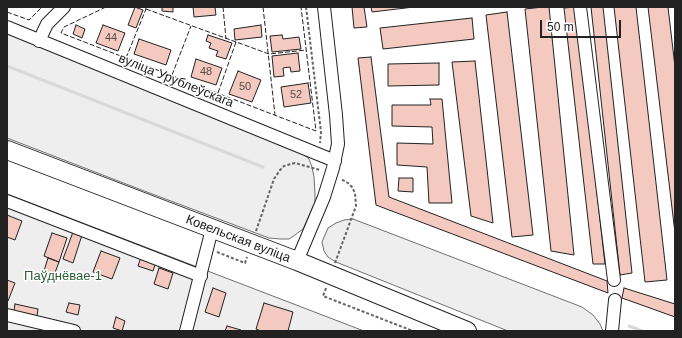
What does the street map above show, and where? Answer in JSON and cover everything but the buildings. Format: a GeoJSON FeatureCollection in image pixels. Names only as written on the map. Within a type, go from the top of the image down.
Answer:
{"type":"FeatureCollection","features":[{"type":"Feature","properties":{"kind":"highway","name":"Ковельская вуліца"},"geometry":{"type":"LineString","coordinates":[[7,150],[297,261],[467,331]]}},
{"type":"Feature","properties":{"kind":"street"},"geometry":{"type":"LineString","coordinates":[[39,41],[47,24],[64,7]]}},
{"type":"Feature","properties":{"kind":"street"},"geometry":{"type":"LineString","coordinates":[[297,261],[319,209],[331,175],[338,144],[324,7]]}},
{"type":"Feature","properties":{"kind":"street"},"geometry":{"type":"LineString","coordinates":[[580,7],[614,280]]}},
{"type":"Feature","properties":{"kind":"street","name":"вуліца Урублеўскага"},"geometry":{"type":"LineString","coordinates":[[7,27],[335,161]]}},
{"type":"Feature","properties":{"kind":"street"},"geometry":{"type":"LineString","coordinates":[[7,202],[201,276]]}},
{"type":"Feature","properties":{"kind":"street"},"geometry":{"type":"LineString","coordinates":[[186,331],[212,229]]}},
{"type":"Feature","properties":{"kind":"street"},"geometry":{"type":"LineString","coordinates":[[612,331],[615,300]]}},
{"type":"Feature","properties":{"kind":"street"},"geometry":{"type":"LineString","coordinates":[[7,315],[74,331]]}},
{"type":"Feature","properties":{"kind":"path"},"geometry":{"type":"LineString","coordinates":[[306,7],[321,132],[317,154]]}},
{"type":"Feature","properties":{"kind":"path"},"geometry":{"type":"LineString","coordinates":[[208,248],[245,263],[274,179],[280,170],[284,166],[295,163],[302,164],[331,175],[348,183],[352,188],[356,200],[354,212],[323,296],[413,331]]}},
{"type":"Feature","properties":{"kind":"green space"},"geometry":{"type":"Polygon","coordinates":[[[7,32],[303,154],[309,159],[312,167],[315,202],[303,229],[289,239],[269,238],[7,138],[7,32]]]}},
{"type":"Feature","properties":{"kind":"green space","name":"Паўднёвае-1"},"geometry":{"type":"Polygon","coordinates":[[[7,194],[364,331],[7,331],[7,194]]]}},
{"type":"Feature","properties":{"kind":"green space"},"geometry":{"type":"Polygon","coordinates":[[[353,219],[582,307],[593,315],[603,331],[508,331],[336,262],[328,257],[324,251],[322,242],[328,228],[344,220],[353,219]]]}},
{"type":"Feature","properties":{"kind":"waterway"},"geometry":{"type":"LineString","coordinates":[[7,66],[263,167]]}},
{"type":"Feature","properties":{"kind":"waterway"},"geometry":{"type":"LineString","coordinates":[[629,326],[642,331]]}},
{"type":"Feature","properties":{"kind":"fence"},"geometry":{"type":"LineString","coordinates":[[7,12],[29,20],[42,7]]}},
{"type":"Feature","properties":{"kind":"fence"},"geometry":{"type":"LineString","coordinates":[[106,7],[64,27],[61,33],[316,131],[301,7]]}},
{"type":"Feature","properties":{"kind":"fence"},"geometry":{"type":"LineString","coordinates":[[126,58],[146,9],[145,7]]}},
{"type":"Feature","properties":{"kind":"fence"},"geometry":{"type":"LineString","coordinates":[[223,7],[226,39]]}},
{"type":"Feature","properties":{"kind":"fence"},"geometry":{"type":"LineString","coordinates":[[263,7],[275,115]]}},
{"type":"Feature","properties":{"kind":"fence"},"geometry":{"type":"LineString","coordinates":[[146,9],[269,54],[306,50]]}},
{"type":"Feature","properties":{"kind":"fence"},"geometry":{"type":"LineString","coordinates":[[172,75],[191,26]]}},
{"type":"Feature","properties":{"kind":"fence"},"geometry":{"type":"LineString","coordinates":[[218,93],[236,42]]}}]}
